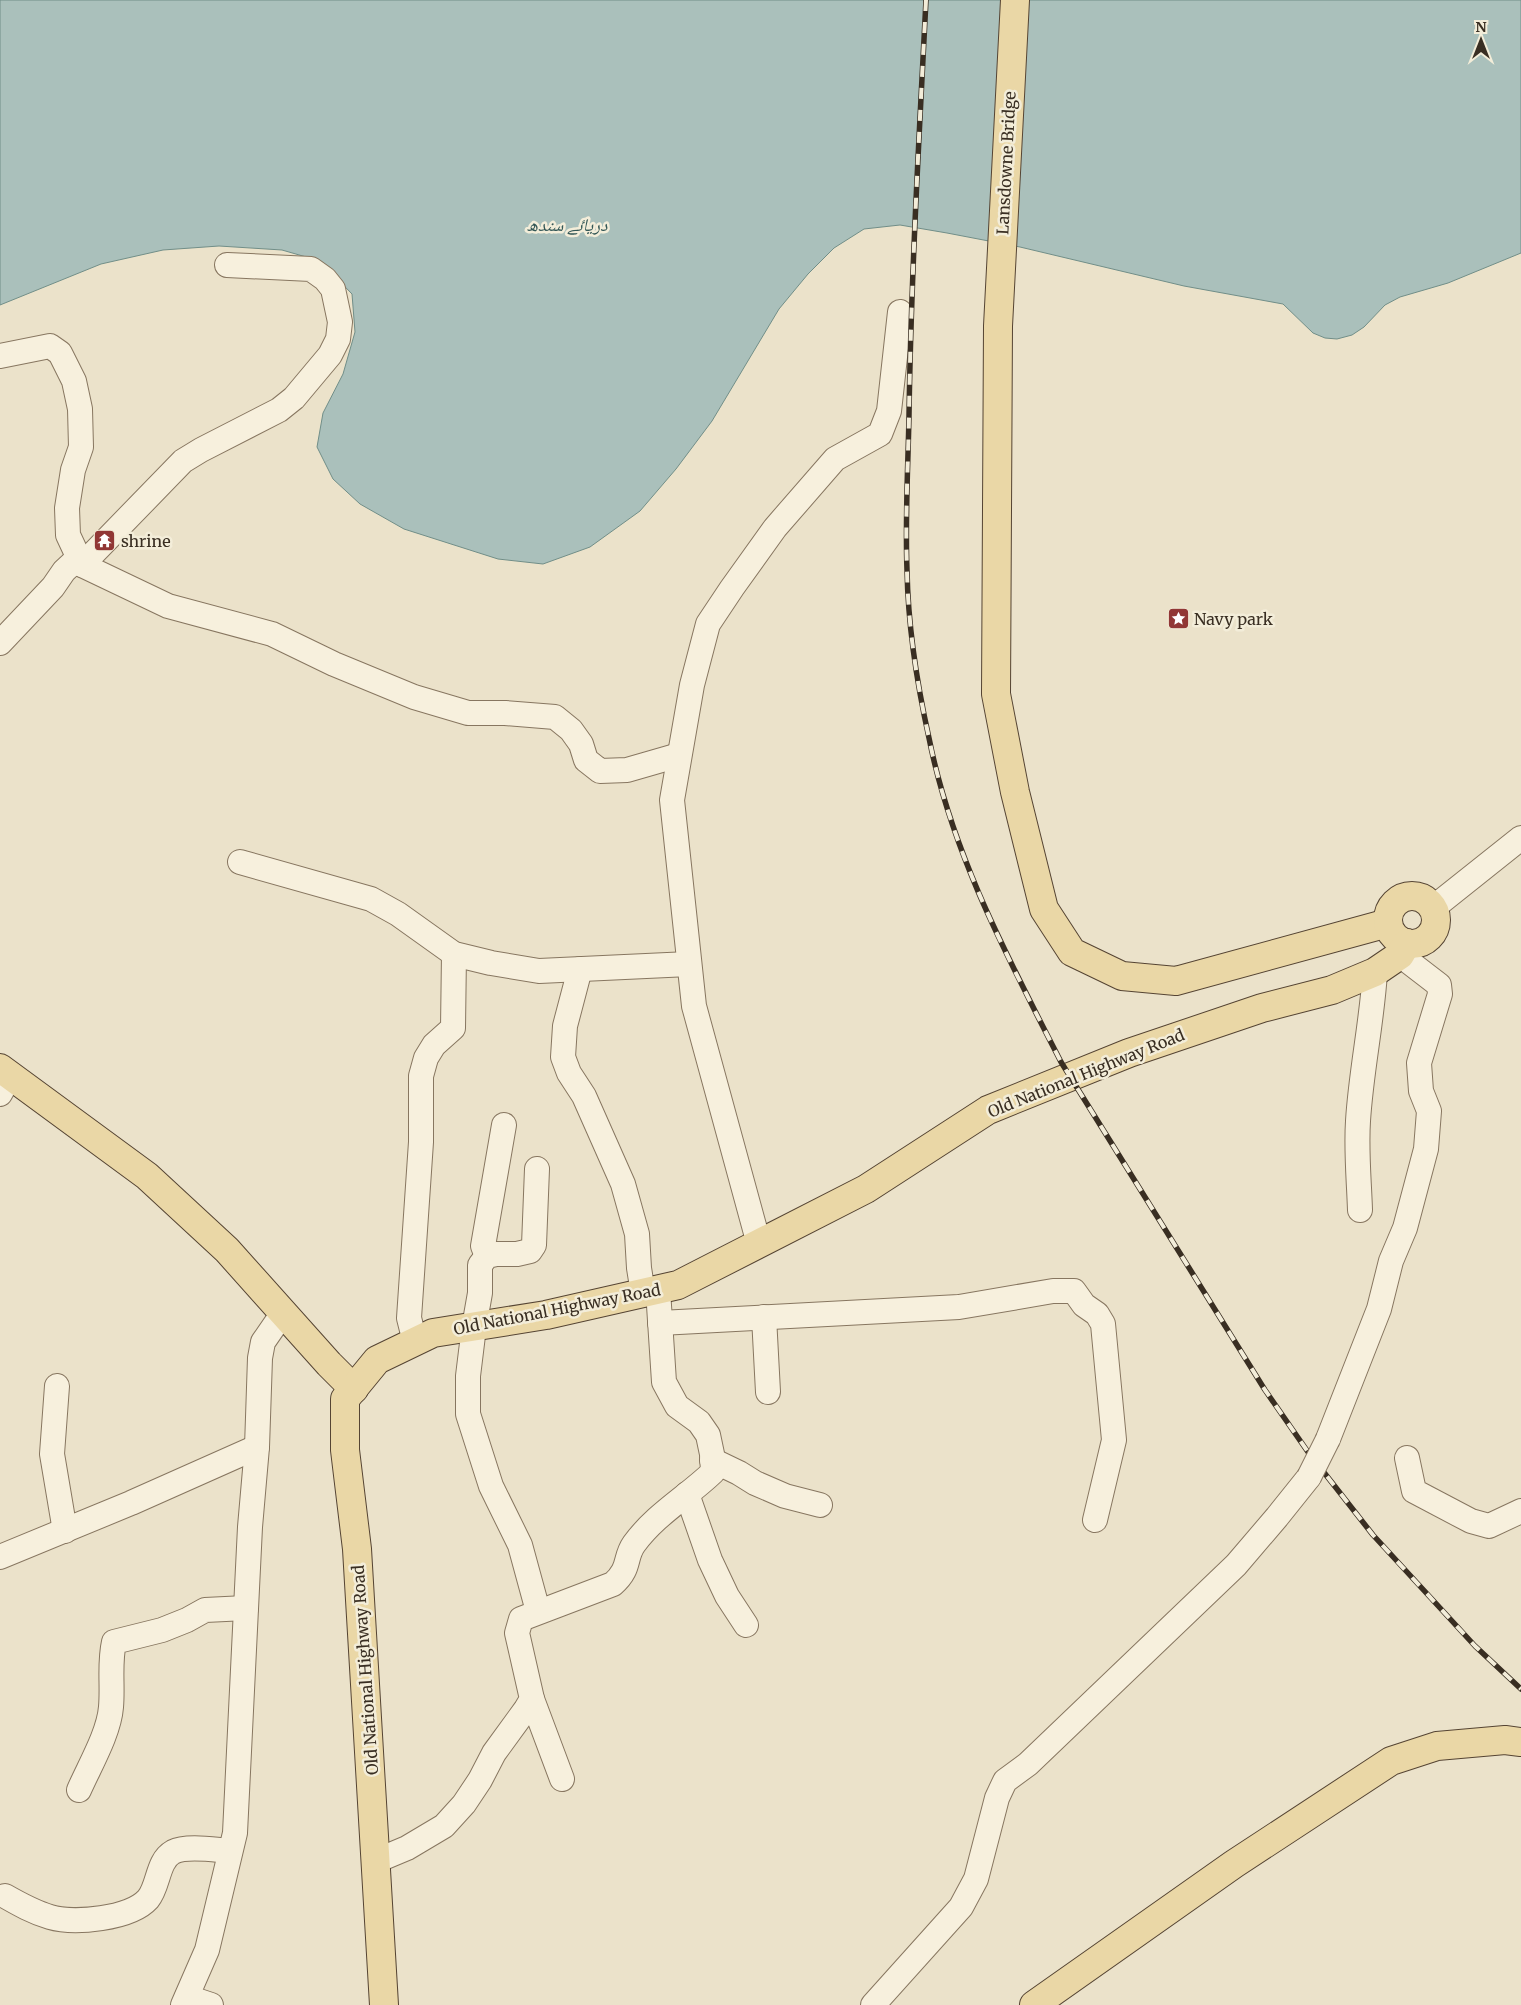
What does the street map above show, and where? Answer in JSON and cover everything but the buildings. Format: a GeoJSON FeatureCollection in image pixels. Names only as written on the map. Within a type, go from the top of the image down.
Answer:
{"type":"FeatureCollection","features":[{"type":"Feature","properties":{"kind":"main road","name":"Lansdowne Bridge"},"geometry":{"type":"LineString","coordinates":[[1015,0],[998,326],[996,694],[1015,792],[1044,909],[1072,952],[1122,976],[1176,980],[1388,923]]}},
{"type":"Feature","properties":{"kind":"main road"},"geometry":{"type":"LineString","coordinates":[[1409,896],[1418,896],[1427,901],[1433,908],[1436,923],[1433,931],[1422,941],[1404,949],[1391,932],[1388,923],[1388,914],[1393,905],[1400,899],[1409,896]]}},
{"type":"Feature","properties":{"kind":"main road","name":"Old National Highway Road"},"geometry":{"type":"LineString","coordinates":[[384,2005],[357,1549],[346,1450],[346,1399],[377,1360],[433,1333],[546,1315],[678,1285],[866,1189],[988,1110],[1129,1053],[1262,1008],[1332,990],[1375,972],[1404,949]]}},
{"type":"Feature","properties":{"kind":"main road"},"geometry":{"type":"LineString","coordinates":[[3,1080],[147,1176],[227,1250],[354,1389]]}},
{"type":"Feature","properties":{"kind":"main road"},"geometry":{"type":"LineString","coordinates":[[1034,2005],[1234,1864],[1391,1761],[1437,1746],[1505,1740],[1521,1742]]}},
{"type":"Feature","properties":{"kind":"main road"},"geometry":{"type":"LineString","coordinates":[[1062,2005],[1243,1877],[1398,1775],[1440,1762],[1505,1756],[1521,1758]]}},
{"type":"Feature","properties":{"kind":"street"},"geometry":{"type":"LineString","coordinates":[[0,643],[53,587],[64,571],[80,561],[183,461],[279,410],[294,398],[330,355],[338,339],[340,322],[333,289],[325,279],[311,269],[227,265]]}},
{"type":"Feature","properties":{"kind":"street"},"geometry":{"type":"LineString","coordinates":[[759,1244],[694,1006],[672,800],[692,685],[708,624],[776,528],[835,460],[880,434],[889,411],[900,312]]}},
{"type":"Feature","properties":{"kind":"street"},"geometry":{"type":"LineString","coordinates":[[0,356],[50,346],[60,353],[74,381],[80,409],[81,447],[73,470],[67,508],[68,535],[80,561],[168,606],[272,634],[334,664],[414,697],[468,713],[505,713],[555,717],[571,730],[581,744],[586,760],[600,771],[627,770],[679,755]]}},
{"type":"Feature","properties":{"kind":"street"},"geometry":{"type":"LineString","coordinates":[[1433,908],[1521,838]]}},
{"type":"Feature","properties":{"kind":"street"},"geometry":{"type":"LineString","coordinates":[[240,862],[371,899],[398,914],[454,954],[491,963],[539,971],[689,964]]}},
{"type":"Feature","properties":{"kind":"street"},"geometry":{"type":"LineString","coordinates":[[873,2005],[961,1907],[976,1879],[997,1798],[1004,1781],[1028,1764],[1229,1572],[1309,1477],[1328,1439],[1379,1309],[1391,1261],[1405,1228],[1426,1149],[1429,1112],[1422,1091],[1419,1063],[1440,994],[1439,985],[1404,949]]}},
{"type":"Feature","properties":{"kind":"street"},"geometry":{"type":"LineString","coordinates":[[415,1342],[409,1318],[421,1142],[421,1076],[426,1058],[434,1045],[453,1028],[454,954]]}},
{"type":"Feature","properties":{"kind":"street"},"geometry":{"type":"LineString","coordinates":[[562,1779],[532,1699],[517,1633],[520,1619],[614,1584],[623,1575],[633,1545],[660,1515],[698,1487],[713,1472],[708,1435],[699,1422],[677,1406],[664,1382],[660,1323],[651,1291],[639,1268],[637,1234],[623,1184],[584,1096],[569,1072],[563,1056],[566,1026],[580,969]]}},
{"type":"Feature","properties":{"kind":"street"},"geometry":{"type":"LineString","coordinates":[[1360,1210],[1358,1121],[1375,972]]}},
{"type":"Feature","properties":{"kind":"street"},"geometry":{"type":"LineString","coordinates":[[487,1256],[483,1246],[504,1125]]}},
{"type":"Feature","properties":{"kind":"street"},"geometry":{"type":"LineString","coordinates":[[537,1169],[534,1245],[530,1251],[487,1256],[480,1265],[480,1294],[468,1376],[468,1414],[491,1486],[520,1545],[538,1612]]}},
{"type":"Feature","properties":{"kind":"street"},"geometry":{"type":"LineString","coordinates":[[660,1323],[959,1307],[1053,1291],[1074,1291],[1084,1305],[1097,1314],[1103,1324],[1114,1440],[1095,1520]]}},
{"type":"Feature","properties":{"kind":"street"},"geometry":{"type":"LineString","coordinates":[[211,2005],[185,2001],[206,1950],[235,1833],[250,1526],[257,1447],[260,1358],[263,1342],[283,1313]]}},
{"type":"Feature","properties":{"kind":"street"},"geometry":{"type":"LineString","coordinates":[[764,1317],[768,1392]]}},
{"type":"Feature","properties":{"kind":"street"},"geometry":{"type":"LineString","coordinates":[[57,1386],[52,1454],[65,1531]]}},
{"type":"Feature","properties":{"kind":"street"},"geometry":{"type":"LineString","coordinates":[[0,1557],[65,1531],[257,1447]]}},
{"type":"Feature","properties":{"kind":"street"},"geometry":{"type":"LineString","coordinates":[[1407,1458],[1414,1491],[1471,1521],[1489,1526],[1521,1511]]}},
{"type":"Feature","properties":{"kind":"street"},"geometry":{"type":"LineString","coordinates":[[712,1460],[755,1483],[785,1496],[820,1505]]}},
{"type":"Feature","properties":{"kind":"street"},"geometry":{"type":"LineString","coordinates":[[687,1494],[710,1560],[727,1596],[746,1625]]}},
{"type":"Feature","properties":{"kind":"street"},"geometry":{"type":"LineString","coordinates":[[80,1790],[107,1725],[111,1708],[110,1657],[114,1642],[162,1630],[188,1620],[205,1610],[246,1608]]}},
{"type":"Feature","properties":{"kind":"street"},"geometry":{"type":"LineString","coordinates":[[376,1862],[407,1848],[444,1826],[464,1804],[480,1780],[494,1753],[532,1699]]}},
{"type":"Feature","properties":{"kind":"street"},"geometry":{"type":"LineString","coordinates":[[5,1896],[27,1909],[52,1918],[68,1920],[110,1917],[140,1905],[149,1898],[162,1867],[170,1854],[176,1851],[194,1849],[230,1851]]}},
{"type":"Feature","properties":{"kind":"water","name":"دریائے سندھ"},"geometry":{"type":"Polygon","coordinates":[[[0,0],[1521,0],[1521,253],[1448,283],[1400,297],[1385,305],[1364,327],[1352,335],[1337,339],[1325,338],[1313,333],[1283,304],[1184,286],[1020,247],[947,233],[900,225],[864,229],[834,248],[808,274],[779,309],[712,421],[676,469],[640,511],[590,547],[543,564],[498,559],[404,529],[360,504],[333,479],[317,447],[323,413],[343,374],[355,332],[352,294],[320,261],[282,250],[219,246],[163,250],[101,264],[0,305],[0,0]]]}},
{"type":"Feature","properties":{"kind":"railway"},"geometry":{"type":"LineString","coordinates":[[926,0],[912,312],[906,512],[907,570],[911,634],[921,697],[939,781],[952,823],[984,905],[1021,984],[1061,1062],[1265,1390],[1308,1452],[1373,1535],[1475,1646],[1521,1689]]}},
{"type":"Feature","properties":{"kind":"place","name":"shrine"},"geometry":{"type":"Point","coordinates":[105,541]}},
{"type":"Feature","properties":{"kind":"place","name":"Navy park"},"geometry":{"type":"Point","coordinates":[1178,619]}}]}
